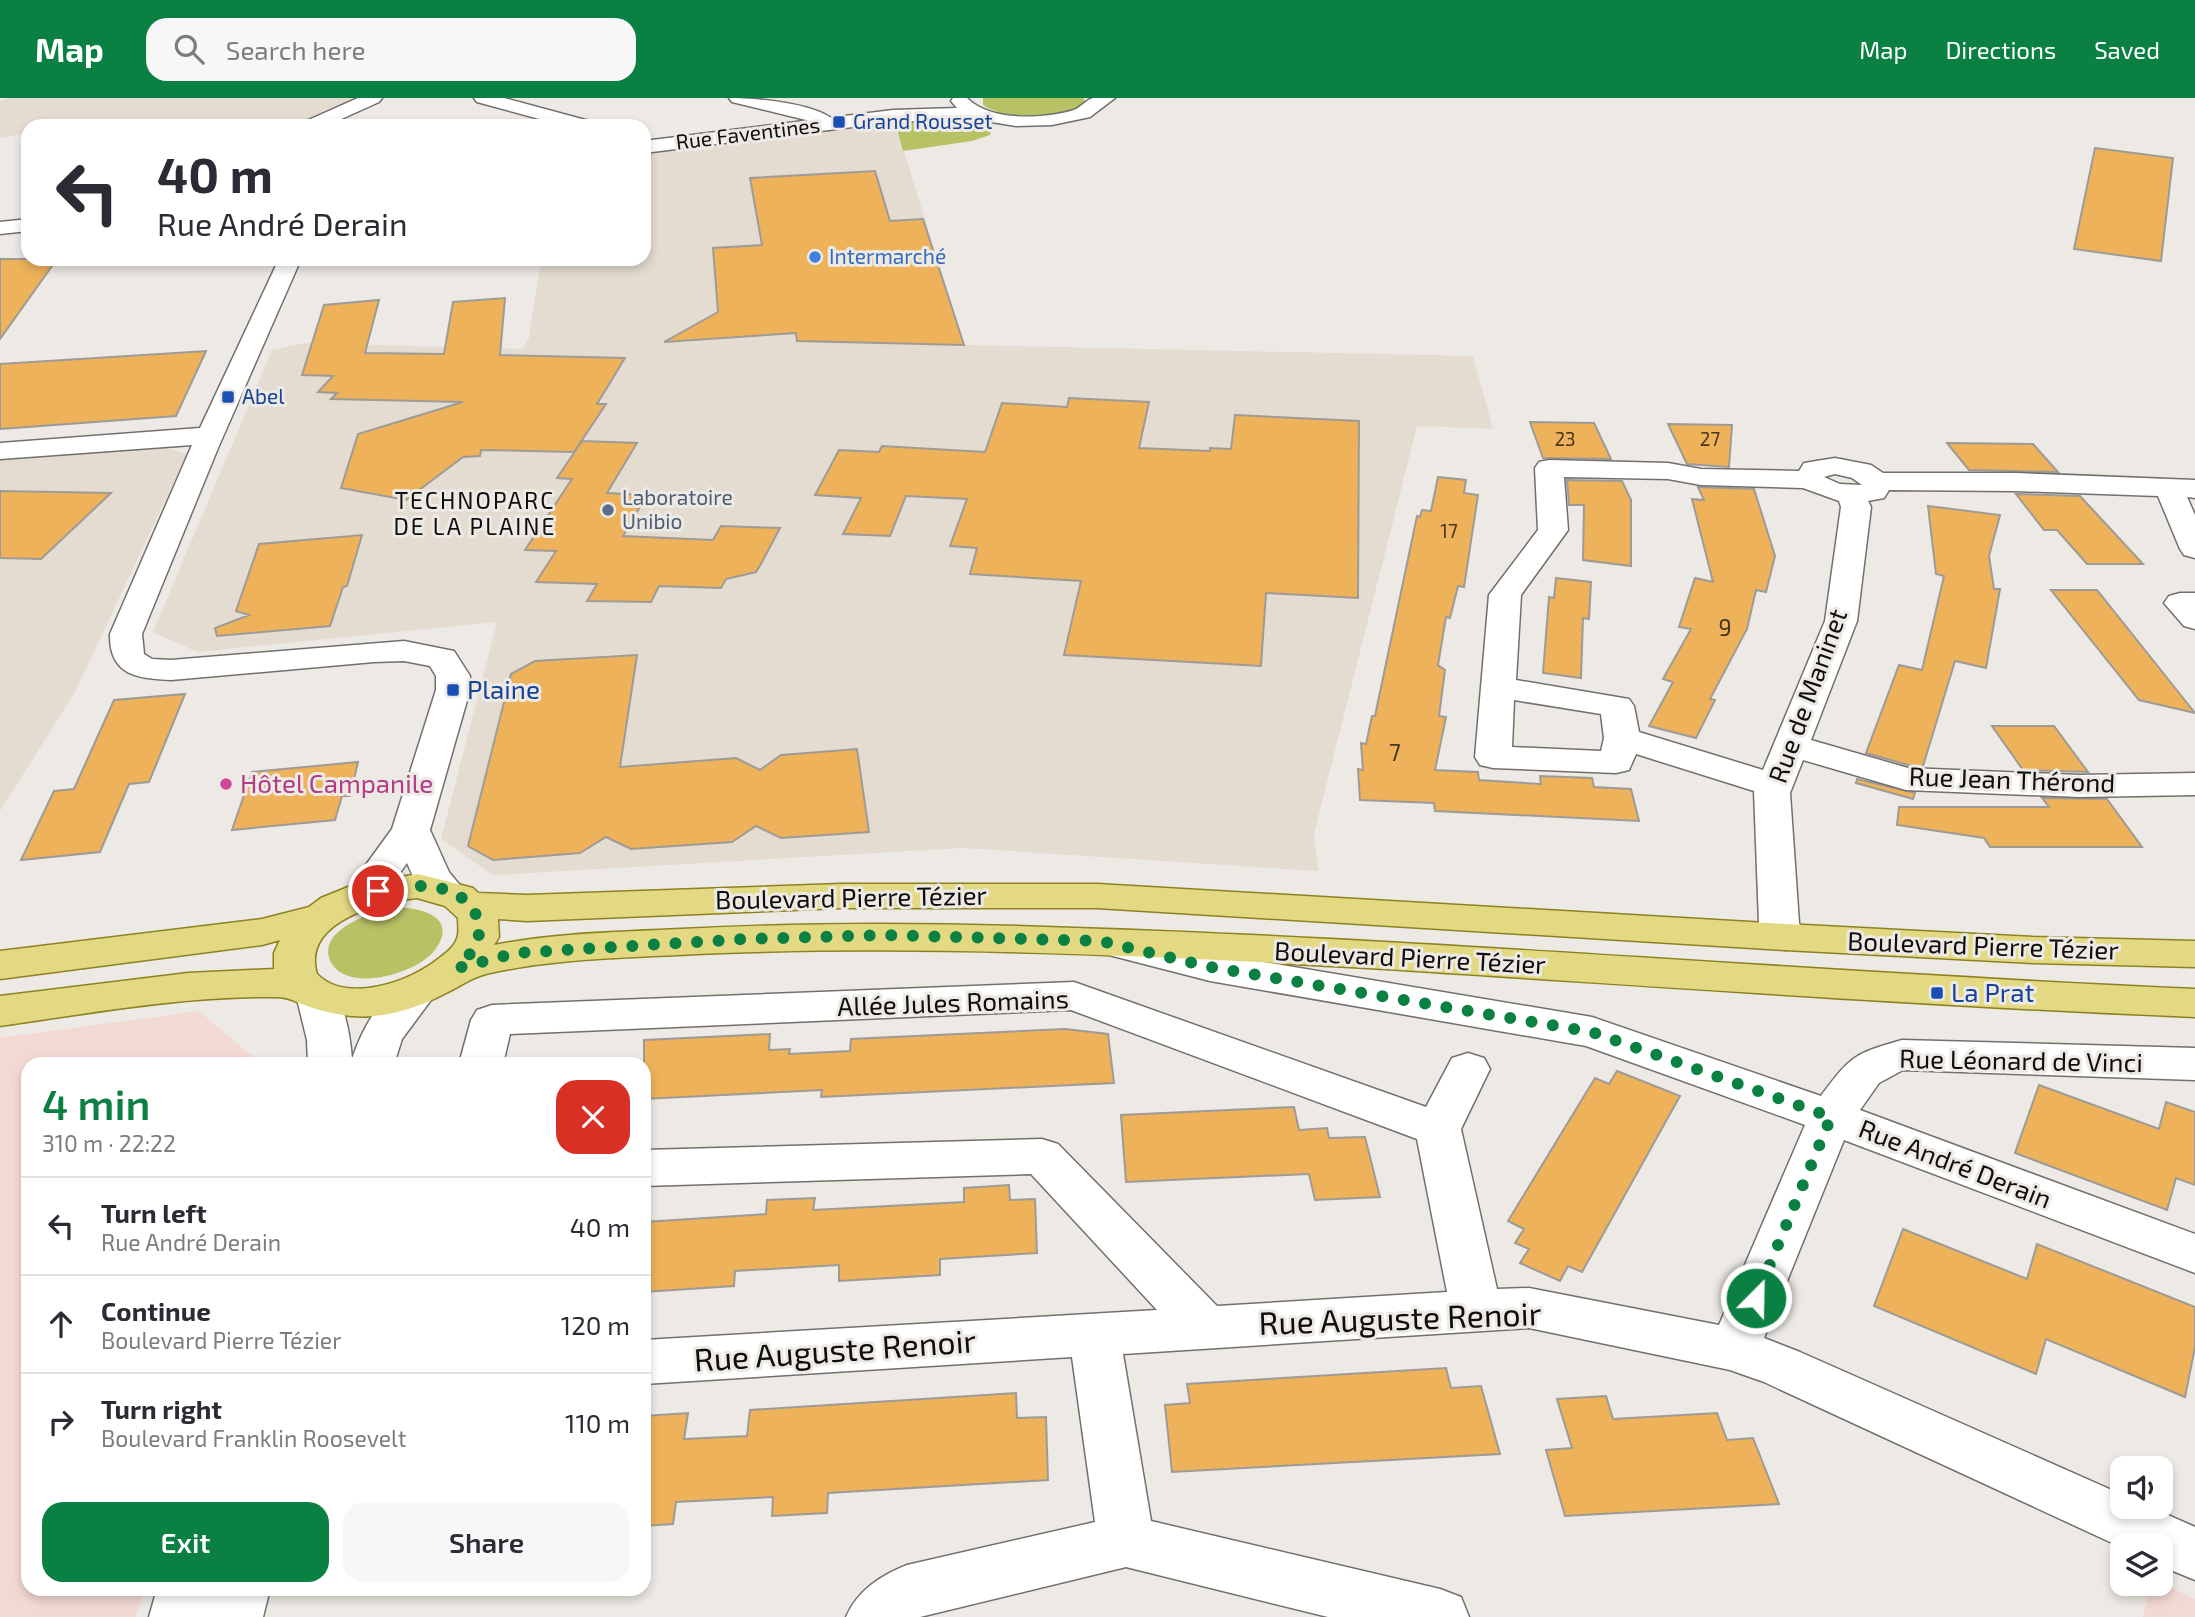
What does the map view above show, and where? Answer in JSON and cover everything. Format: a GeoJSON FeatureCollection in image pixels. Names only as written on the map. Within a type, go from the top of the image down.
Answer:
{"type":"FeatureCollection","features":[{"type":"Feature","properties":{"kind":"main road"},"geometry":{"type":"LineString","coordinates":[[0,965],[262,932],[322,916],[364,895],[391,888],[418,886],[457,897],[480,923],[476,946],[458,968],[439,982],[381,1002],[346,1003],[309,989],[247,981],[177,987],[0,1011]]}},
{"type":"Feature","properties":{"kind":"main road","name":"Boulevard Pierre Tézier"},"geometry":{"type":"LineString","coordinates":[[457,897],[527,908],[841,896],[1097,896],[1785,937],[2034,950],[2195,954]]}},
{"type":"Feature","properties":{"kind":"main road"},"geometry":{"type":"LineString","coordinates":[[309,989],[293,967],[295,950],[305,932],[322,916]]}},
{"type":"Feature","properties":{"kind":"main road","name":"Boulevard Pierre Tézier"},"geometry":{"type":"LineString","coordinates":[[458,968],[516,953],[746,939],[883,935],[1101,941],[1500,963],[1937,993],[2195,1003]]}},
{"type":"Feature","properties":{"kind":"street"},"geometry":{"type":"LineString","coordinates":[[326,119],[373,98]]}},
{"type":"Feature","properties":{"kind":"street"},"geometry":{"type":"LineString","coordinates":[[483,98],[560,119]]}},
{"type":"Feature","properties":{"kind":"street"},"geometry":{"type":"LineString","coordinates":[[738,98],[812,116],[829,124]]}},
{"type":"Feature","properties":{"kind":"street","name":"Rue Faventines"},"geometry":{"type":"LineString","coordinates":[[651,146],[893,116],[965,104],[1017,121],[1051,120],[1090,111],[1102,99]]}},
{"type":"Feature","properties":{"kind":"street"},"geometry":{"type":"LineString","coordinates":[[0,218],[21,217]]}},
{"type":"Feature","properties":{"kind":"street"},"geometry":{"type":"LineString","coordinates":[[0,229],[21,226]]}},
{"type":"Feature","properties":{"kind":"street"},"geometry":{"type":"LineString","coordinates":[[287,266],[210,435],[126,634],[125,649],[130,659],[141,667],[171,670],[374,652],[404,651],[442,658],[453,676],[453,691],[411,830],[364,895]]}},
{"type":"Feature","properties":{"kind":"street"},"geometry":{"type":"LineString","coordinates":[[0,451],[210,435]]}},
{"type":"Feature","properties":{"kind":"street"},"geometry":{"type":"LineString","coordinates":[[1498,687],[1617,706],[1622,738],[1616,762],[1493,757],[1498,687],[1505,595],[1553,530],[1549,468],[1668,471],[1701,477],[1810,480],[1825,491],[2016,482],[2182,489],[2195,549]]}},
{"type":"Feature","properties":{"kind":"street","name":"Rue de Maninet"},"geometry":{"type":"LineString","coordinates":[[1785,937],[1779,923],[1772,793],[1841,621],[1856,507],[1864,489]]}},
{"type":"Feature","properties":{"kind":"street"},"geometry":{"type":"LineString","coordinates":[[2195,603],[2180,603],[2195,619]]}},
{"type":"Feature","properties":{"kind":"street"},"geometry":{"type":"LineString","coordinates":[[1622,738],[1775,786]]}},
{"type":"Feature","properties":{"kind":"street","name":"Rue Jean Thérond"},"geometry":{"type":"LineString","coordinates":[[1791,745],[1906,779],[2080,786],[2195,784]]}},
{"type":"Feature","properties":{"kind":"street"},"geometry":{"type":"LineString","coordinates":[[411,830],[432,876],[457,897]]}},
{"type":"Feature","properties":{"kind":"street","name":"Rue André Derain"},"geometry":{"type":"LineString","coordinates":[[1101,941],[1210,967],[1592,1032],[1831,1117],[2195,1254]]}},
{"type":"Feature","properties":{"kind":"street"},"geometry":{"type":"LineString","coordinates":[[309,989],[329,1040],[330,1057]]}},
{"type":"Feature","properties":{"kind":"street"},"geometry":{"type":"LineString","coordinates":[[374,1057],[382,1035],[416,992]]}},
{"type":"Feature","properties":{"kind":"street","name":"Allée Jules Romains"},"geometry":{"type":"LineString","coordinates":[[483,1057],[492,1020],[1074,996],[1438,1129]]}},
{"type":"Feature","properties":{"kind":"street","name":"Rue Léonard de Vinci"},"geometry":{"type":"LineString","coordinates":[[1734,1349],[1831,1117],[1863,1072],[1880,1062],[1902,1055],[2195,1065]]}},
{"type":"Feature","properties":{"kind":"street"},"geometry":{"type":"LineString","coordinates":[[1468,1069],[1438,1129],[1476,1311]]}},
{"type":"Feature","properties":{"kind":"street"},"geometry":{"type":"LineString","coordinates":[[651,1168],[1042,1156],[1205,1327]]}},
{"type":"Feature","properties":{"kind":"street","name":"Rue Auguste Renoir"},"geometry":{"type":"LineString","coordinates":[[651,1362],[1529,1308],[1734,1349],[1782,1367],[2195,1554]]}},
{"type":"Feature","properties":{"kind":"street"},"geometry":{"type":"LineString","coordinates":[[1094,1334],[1126,1541]]}},
{"type":"Feature","properties":{"kind":"street"},"geometry":{"type":"LineString","coordinates":[[875,1617],[907,1592],[1126,1541],[1440,1617]]}},
{"type":"Feature","properties":{"kind":"street"},"geometry":{"type":"LineString","coordinates":[[178,1617],[184,1596]]}},
{"type":"Feature","properties":{"kind":"street"},"geometry":{"type":"LineString","coordinates":[[234,1617],[239,1596]]}},
{"type":"Feature","properties":{"kind":"shaded area"},"geometry":{"type":"Polygon","coordinates":[[[12,98],[364,98],[315,119],[21,119],[21,134],[0,138],[0,101],[12,98]]]}},
{"type":"Feature","properties":{"kind":"shaded area"},"geometry":{"type":"Polygon","coordinates":[[[895,122],[964,345],[1473,356],[1493,429],[1417,426],[1314,834],[1318,871],[962,848],[493,875],[441,839],[497,622],[197,652],[153,632],[272,350],[305,343],[522,349],[529,338],[540,266],[651,266],[651,151],[895,122]]]}},
{"type":"Feature","properties":{"kind":"shaded area"},"geometry":{"type":"Polygon","coordinates":[[[162,447],[187,454],[75,692],[0,811],[0,459],[162,447]]]}},
{"type":"Feature","properties":{"kind":"shaded area"},"geometry":{"type":"Polygon","coordinates":[[[199,1011],[253,1057],[21,1057],[21,1596],[142,1596],[136,1617],[0,1617],[0,1038],[199,1011]]]}},
{"type":"Feature","properties":{"kind":"shaded area"},"geometry":{"type":"Polygon","coordinates":[[[2173,1589],[2195,1599],[2195,1617],[2143,1617],[2147,1596],[2173,1596],[2173,1589]]]}},
{"type":"Feature","properties":{"kind":"green space"},"geometry":{"type":"Polygon","coordinates":[[[983,98],[1084,98],[1084,102],[1064,113],[1019,116],[1005,114],[983,105],[983,98]]]}},
{"type":"Feature","properties":{"kind":"green space"},"geometry":{"type":"Polygon","coordinates":[[[964,118],[979,121],[992,128],[990,135],[972,141],[903,151],[895,122],[964,118]]]}},
{"type":"Feature","properties":{"kind":"green space"},"geometry":{"type":"Polygon","coordinates":[[[395,907],[426,912],[440,922],[443,930],[434,951],[413,966],[383,977],[353,977],[341,973],[332,964],[328,952],[330,942],[348,925],[361,918],[395,907]]]}},
{"type":"Feature","properties":{"kind":"building"},"geometry":{"type":"Polygon","coordinates":[[[2095,148],[2173,158],[2161,261],[2074,249],[2095,148]]]}},
{"type":"Feature","properties":{"kind":"building"},"geometry":{"type":"Polygon","coordinates":[[[875,171],[890,221],[923,219],[964,345],[797,341],[796,333],[664,342],[718,312],[713,248],[762,245],[750,178],[875,171]]]}},
{"type":"Feature","properties":{"kind":"building"},"geometry":{"type":"Polygon","coordinates":[[[0,259],[21,259],[21,266],[52,266],[0,339],[0,259]]]}},
{"type":"Feature","properties":{"kind":"building"},"geometry":{"type":"Polygon","coordinates":[[[505,298],[500,355],[625,358],[597,404],[606,404],[574,452],[481,450],[480,456],[463,457],[406,500],[341,488],[358,434],[463,402],[331,399],[337,393],[318,392],[333,376],[302,375],[324,305],[379,300],[365,353],[444,354],[453,302],[505,298]]]}},
{"type":"Feature","properties":{"kind":"building"},"geometry":{"type":"Polygon","coordinates":[[[206,351],[176,416],[0,429],[0,364],[206,351]]]}},
{"type":"Feature","properties":{"kind":"building"},"geometry":{"type":"Polygon","coordinates":[[[1069,398],[1149,402],[1139,448],[1210,451],[1210,448],[1231,449],[1235,415],[1359,421],[1358,598],[1266,593],[1261,666],[1064,655],[1081,581],[970,574],[977,548],[950,546],[967,499],[906,496],[890,536],[843,534],[861,498],[815,495],[839,450],[879,452],[882,446],[985,452],[1002,403],[1067,407],[1069,398]]]}},
{"type":"Feature","properties":{"kind":"building"},"geometry":{"type":"Polygon","coordinates":[[[1530,422],[1594,423],[1611,459],[1543,458],[1530,422]]]}},
{"type":"Feature","properties":{"kind":"building"},"geometry":{"type":"Polygon","coordinates":[[[1668,424],[1732,425],[1729,467],[1687,464],[1668,424]]]}},
{"type":"Feature","properties":{"kind":"building"},"geometry":{"type":"Polygon","coordinates":[[[582,441],[637,443],[607,493],[647,495],[623,536],[713,540],[721,526],[780,528],[756,572],[726,579],[721,588],[659,586],[651,602],[587,601],[597,584],[536,582],[556,551],[525,550],[572,479],[557,478],[582,441]]]}},
{"type":"Feature","properties":{"kind":"building"},"geometry":{"type":"Polygon","coordinates":[[[1947,443],[2033,444],[2058,472],[1969,470],[1947,443]]]}},
{"type":"Feature","properties":{"kind":"building"},"geometry":{"type":"Polygon","coordinates":[[[1438,477],[1466,480],[1464,493],[1478,495],[1464,587],[1458,586],[1450,618],[1446,617],[1438,665],[1445,670],[1439,716],[1446,717],[1435,770],[1478,772],[1479,780],[1541,784],[1540,776],[1592,778],[1594,787],[1631,789],[1639,821],[1435,811],[1434,803],[1360,800],[1358,769],[1363,770],[1361,743],[1366,744],[1372,716],[1375,716],[1417,516],[1420,517],[1422,510],[1431,511],[1438,477]]]}},
{"type":"Feature","properties":{"kind":"building"},"geometry":{"type":"Polygon","coordinates":[[[1567,480],[1622,481],[1631,500],[1631,566],[1583,560],[1584,505],[1569,505],[1567,480]]]}},
{"type":"Feature","properties":{"kind":"building"},"geometry":{"type":"Polygon","coordinates":[[[1698,487],[1754,489],[1775,556],[1766,592],[1756,590],[1747,629],[1710,699],[1715,700],[1696,738],[1649,726],[1673,682],[1663,679],[1691,629],[1679,627],[1695,578],[1713,582],[1692,499],[1704,500],[1698,487]]]}},
{"type":"Feature","properties":{"kind":"building"},"geometry":{"type":"Polygon","coordinates":[[[0,491],[111,493],[41,559],[0,558],[0,491]]]}},
{"type":"Feature","properties":{"kind":"building"},"geometry":{"type":"Polygon","coordinates":[[[2016,494],[2080,496],[2143,564],[2087,564],[2057,530],[2044,530],[2016,494]]]}},
{"type":"Feature","properties":{"kind":"building"},"geometry":{"type":"Polygon","coordinates":[[[1928,506],[2000,515],[1989,556],[1994,589],[2000,589],[1986,668],[1955,661],[1923,766],[1908,765],[1866,753],[1899,665],[1922,670],[1944,576],[1936,574],[1928,506]]]}},
{"type":"Feature","properties":{"kind":"building"},"geometry":{"type":"Polygon","coordinates":[[[362,535],[347,586],[343,587],[330,626],[217,636],[215,628],[249,615],[236,611],[259,544],[362,535]]]}},
{"type":"Feature","properties":{"kind":"building"},"geometry":{"type":"Polygon","coordinates":[[[1556,578],[1591,582],[1589,619],[1583,618],[1581,678],[1543,673],[1549,597],[1554,598],[1556,578]]]}},
{"type":"Feature","properties":{"kind":"building"},"geometry":{"type":"Polygon","coordinates":[[[2051,590],[2097,590],[2195,713],[2139,700],[2051,590]]]}},
{"type":"Feature","properties":{"kind":"building"},"geometry":{"type":"Polygon","coordinates":[[[637,655],[620,767],[736,758],[760,770],[781,755],[857,749],[869,832],[781,838],[756,826],[732,842],[631,849],[606,837],[580,853],[493,860],[468,846],[511,674],[535,661],[637,655]]]}},
{"type":"Feature","properties":{"kind":"building"},"geometry":{"type":"Polygon","coordinates":[[[185,694],[149,782],[129,784],[100,852],[21,860],[54,791],[74,789],[114,700],[185,694]]]}},
{"type":"Feature","properties":{"kind":"building"},"geometry":{"type":"Polygon","coordinates":[[[1992,726],[2054,726],[2088,772],[2023,770],[1992,726]]]}},
{"type":"Feature","properties":{"kind":"building"},"geometry":{"type":"Polygon","coordinates":[[[358,762],[350,796],[342,796],[335,820],[232,830],[252,772],[358,762]]]}},
{"type":"Feature","properties":{"kind":"building"},"geometry":{"type":"Polygon","coordinates":[[[1857,779],[1915,793],[1913,799],[1856,783],[1857,779]]]}},
{"type":"Feature","properties":{"kind":"building"},"geometry":{"type":"Polygon","coordinates":[[[2042,798],[2107,799],[2142,847],[1990,847],[1984,838],[1897,825],[1899,807],[2049,807],[2042,798]]]}},
{"type":"Feature","properties":{"kind":"building"},"geometry":{"type":"Polygon","coordinates":[[[1065,1029],[1108,1034],[1114,1083],[821,1097],[822,1090],[651,1099],[651,1057],[644,1057],[644,1040],[770,1034],[769,1050],[790,1049],[789,1054],[850,1051],[851,1039],[1065,1029]]]}},
{"type":"Feature","properties":{"kind":"building"},"geometry":{"type":"Polygon","coordinates":[[[1617,1071],[1680,1096],[1582,1272],[1568,1266],[1560,1281],[1520,1263],[1529,1249],[1515,1243],[1524,1229],[1508,1221],[1595,1078],[1609,1084],[1617,1071]]]}},
{"type":"Feature","properties":{"kind":"building"},"geometry":{"type":"Polygon","coordinates":[[[2039,1085],[2159,1129],[2166,1102],[2195,1112],[2195,1185],[2176,1178],[2167,1210],[2015,1153],[2039,1085]]]}},
{"type":"Feature","properties":{"kind":"building"},"geometry":{"type":"Polygon","coordinates":[[[1294,1107],[1299,1130],[1327,1128],[1329,1138],[1365,1137],[1380,1197],[1315,1200],[1309,1174],[1126,1182],[1121,1115],[1294,1107]]]}},
{"type":"Feature","properties":{"kind":"building"},"geometry":{"type":"Polygon","coordinates":[[[1009,1185],[1010,1200],[1035,1199],[1037,1253],[940,1259],[940,1275],[839,1281],[839,1265],[735,1271],[734,1286],[651,1292],[651,1222],[766,1214],[767,1200],[815,1198],[813,1210],[964,1202],[964,1188],[1009,1185]]]}},
{"type":"Feature","properties":{"kind":"building"},"geometry":{"type":"Polygon","coordinates":[[[1903,1229],[2027,1279],[2037,1244],[2195,1307],[2195,1347],[2185,1397],[2046,1339],[2036,1374],[1874,1306],[1903,1229]]]}},
{"type":"Feature","properties":{"kind":"building"},"geometry":{"type":"Polygon","coordinates":[[[1446,1368],[1451,1388],[1481,1386],[1500,1454],[1172,1472],[1165,1405],[1190,1403],[1187,1384],[1446,1368]]]}},
{"type":"Feature","properties":{"kind":"building"},"geometry":{"type":"Polygon","coordinates":[[[1016,1393],[1017,1418],[1046,1417],[1048,1480],[828,1493],[827,1513],[772,1516],[773,1497],[676,1502],[673,1524],[651,1526],[651,1416],[688,1413],[684,1439],[747,1436],[750,1410],[1016,1393]]]}},
{"type":"Feature","properties":{"kind":"building"},"geometry":{"type":"Polygon","coordinates":[[[1606,1396],[1613,1419],[1717,1413],[1727,1440],[1753,1438],[1779,1504],[1565,1516],[1546,1450],[1572,1448],[1557,1399],[1606,1396]]]}},
{"type":"Feature","properties":{"kind":"place","name":"Grand Rousset"},"geometry":{"type":"Point","coordinates":[839,122]}},
{"type":"Feature","properties":{"kind":"place","name":"Intermarché"},"geometry":{"type":"Point","coordinates":[815,257]}},
{"type":"Feature","properties":{"kind":"place","name":"Abel"},"geometry":{"type":"Point","coordinates":[228,397]}},
{"type":"Feature","properties":{"kind":"place","name":"Laboratoire Unibio"},"geometry":{"type":"Point","coordinates":[608,510]}},
{"type":"Feature","properties":{"kind":"place","name":"Plaine"},"geometry":{"type":"Point","coordinates":[453,690]}},
{"type":"Feature","properties":{"kind":"place","name":"Hôtel Campanile"},"geometry":{"type":"Point","coordinates":[226,784]}},
{"type":"Feature","properties":{"kind":"place","name":"La Prat"},"geometry":{"type":"Point","coordinates":[1937,993]}},
{"type":"Feature","properties":{"kind":"district","name":"TECHNOPARC DE LA PLAINE"},"geometry":{"type":"Point","coordinates":[475,514]}},
{"type":"Feature","properties":{"kind":"route"},"geometry":{"type":"LineString","coordinates":[[378,891],[418,886],[443,889],[459,895],[471,905],[480,923],[476,946],[458,968],[516,953],[746,939],[883,935],[1101,941],[1210,967],[1592,1032],[1831,1117],[1756,1298]]}}]}
